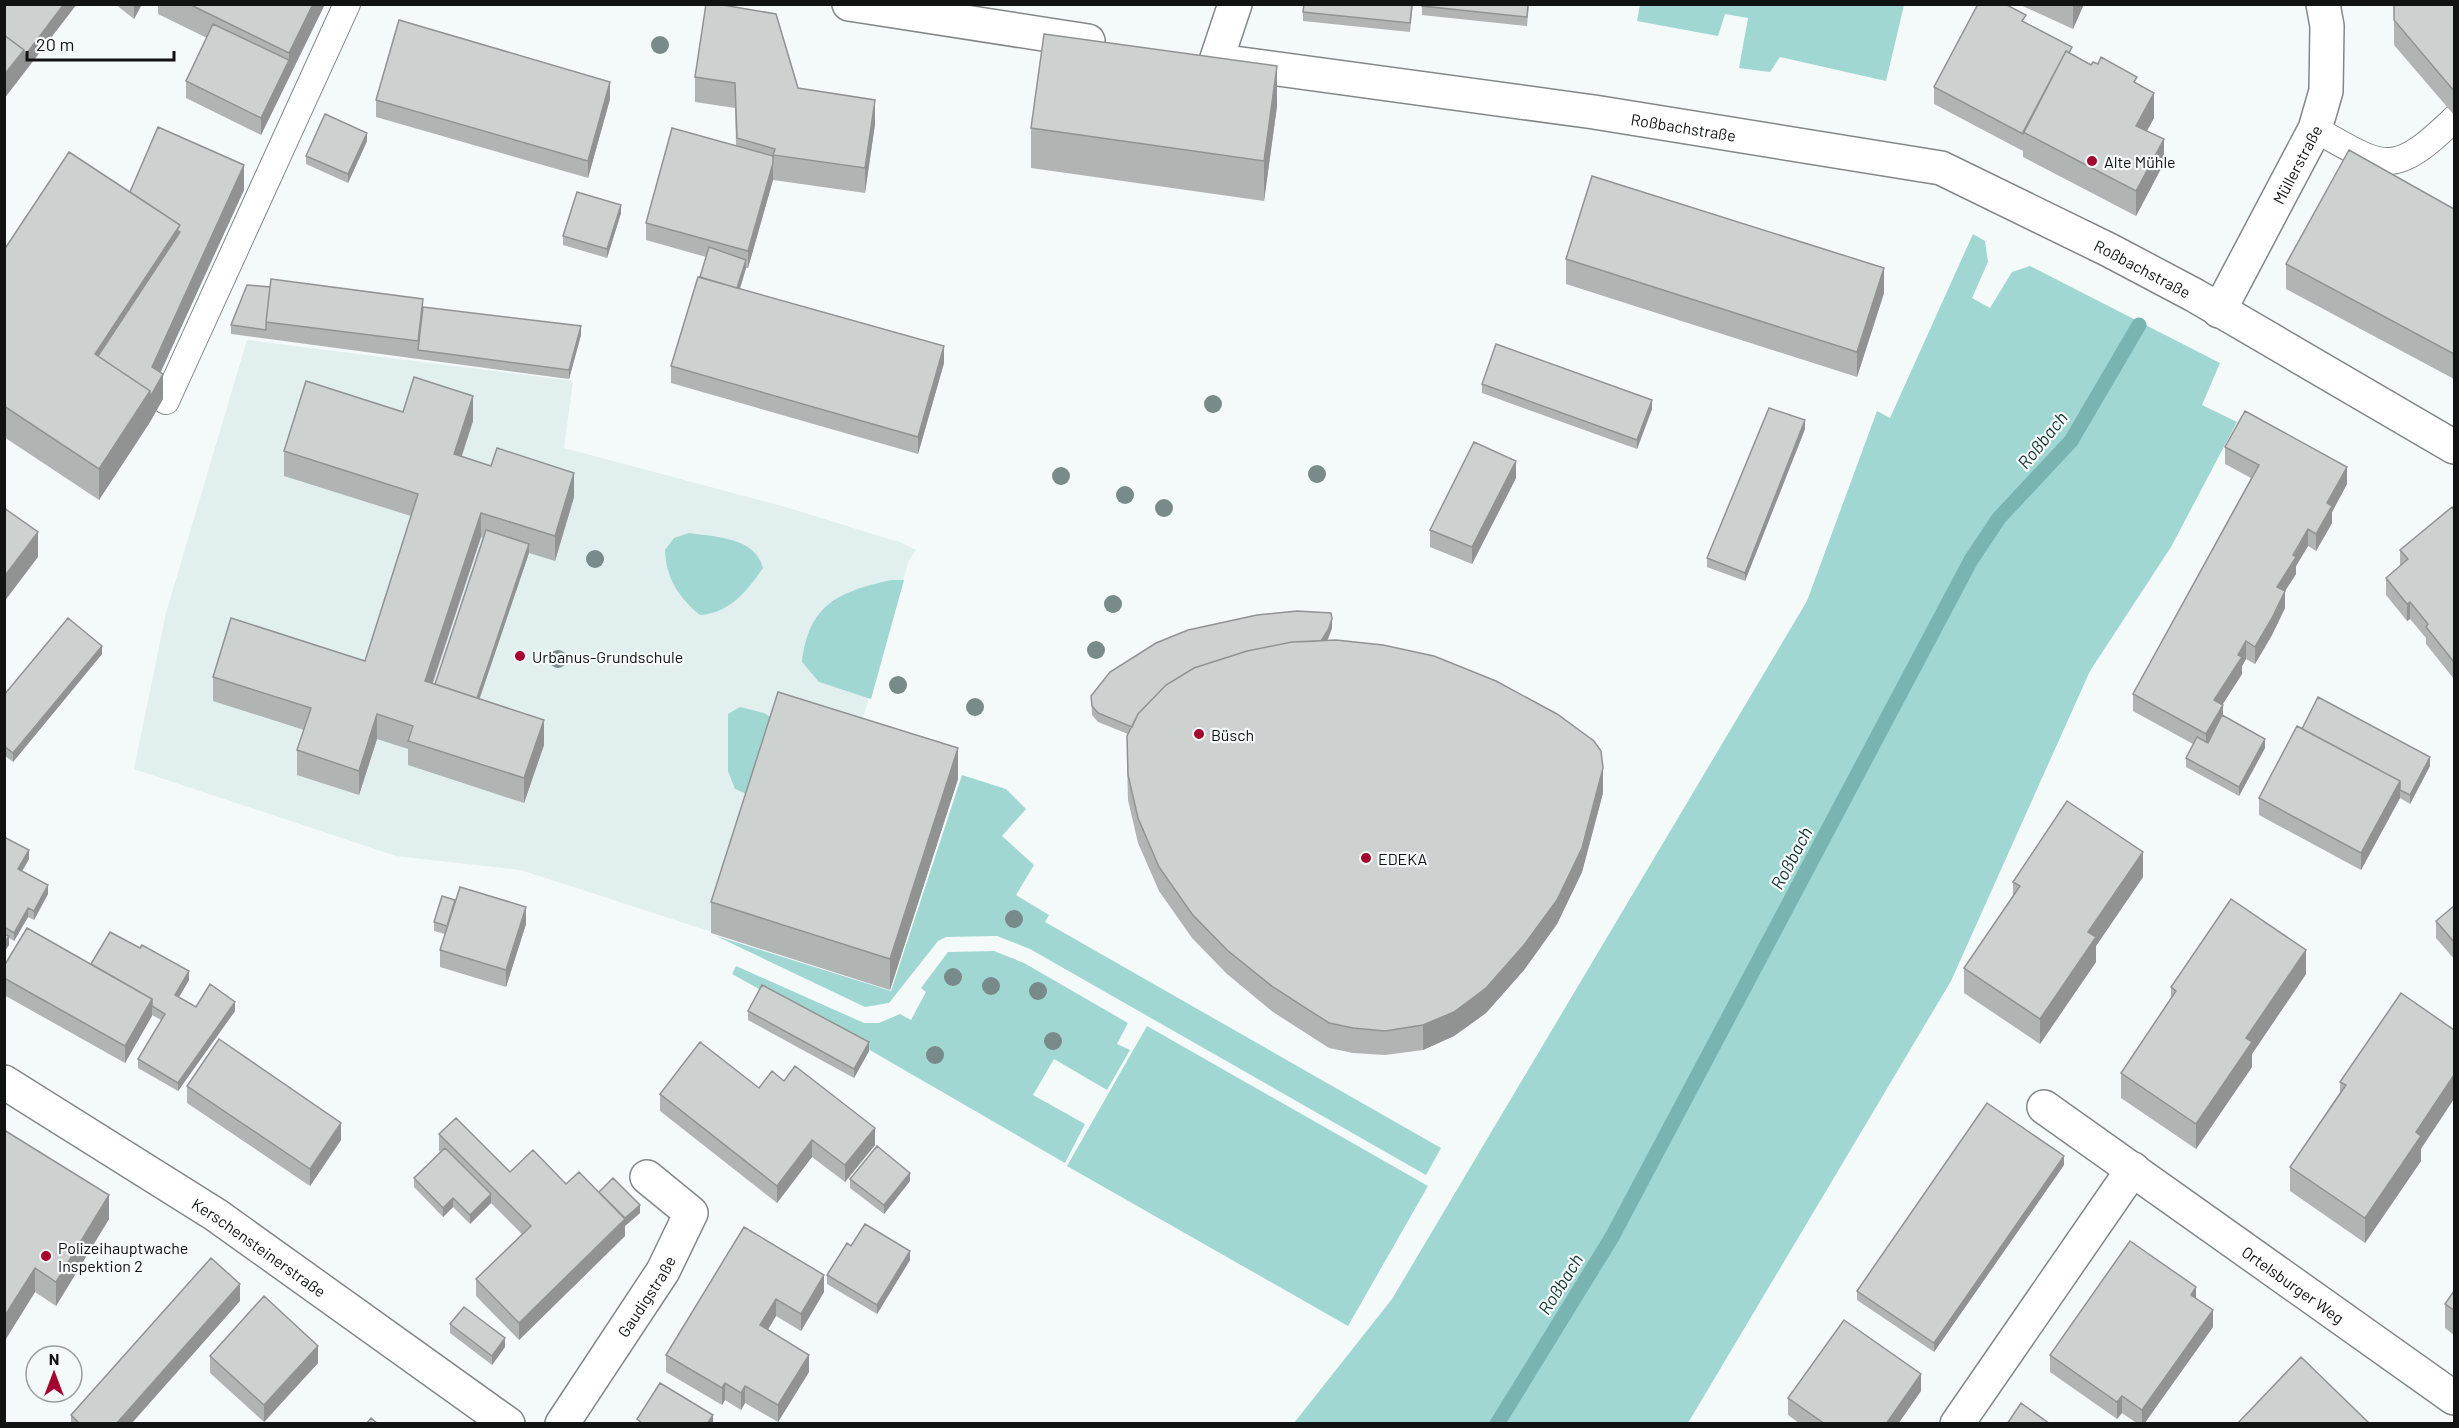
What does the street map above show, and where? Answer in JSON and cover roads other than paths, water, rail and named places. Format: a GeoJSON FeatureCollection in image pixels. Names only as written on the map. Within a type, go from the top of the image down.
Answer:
{"type":"FeatureCollection","features":[{"type":"Feature","properties":{"kind":"street"},"geometry":{"type":"LineString","coordinates":[[849,4],[1122,46]]}},
{"type":"Feature","properties":{"kind":"street"},"geometry":{"type":"LineString","coordinates":[[1216,61],[1235,4]]}},
{"type":"Feature","properties":{"kind":"street","name":"Müllerstraße"},"geometry":{"type":"LineString","coordinates":[[2219,311],[2315,129],[2326,91],[2327,26],[2323,4]]}},
{"type":"Feature","properties":{"kind":"street","name":"Roßbachstraße"},"geometry":{"type":"LineString","coordinates":[[1181,56],[1594,112],[1941,168],[2109,250],[2454,447]]}},
{"type":"Feature","properties":{"kind":"street","name":"Kerschensteinerstraße"},"geometry":{"type":"LineString","coordinates":[[4,1082],[216,1215],[508,1424]]}},
{"type":"Feature","properties":{"kind":"street","name":"Ortelsburger Weg"},"geometry":{"type":"LineString","coordinates":[[2044,1107],[2454,1398]]}},
{"type":"Feature","properties":{"kind":"street"},"geometry":{"type":"LineString","coordinates":[[1957,1424],[2133,1169]]}},
{"type":"Feature","properties":{"kind":"street","name":"Gaudigstraße"},"geometry":{"type":"LineString","coordinates":[[562,1424],[663,1271],[691,1213],[647,1177]]}},
{"type":"Feature","properties":{"kind":"lane"},"geometry":{"type":"LineString","coordinates":[[166,401],[347,4]]}},
{"type":"Feature","properties":{"kind":"lane"},"geometry":{"type":"LineString","coordinates":[[2315,129],[2374,161],[2397,161],[2431,141],[2454,119]]}},
{"type":"Feature","properties":{"kind":"waterway","name":"Roßbach"},"geometry":{"type":"LineString","coordinates":[[1497,1424],[1612,1237],[1971,560],[1999,518],[2071,441],[2139,325]]}},
{"type":"Feature","properties":{"kind":"place","name":"Alte Mühle"},"geometry":{"type":"Point","coordinates":[2092,161]}},
{"type":"Feature","properties":{"kind":"place","name":"Urbanus-Grundschule"},"geometry":{"type":"Point","coordinates":[520,656]}},
{"type":"Feature","properties":{"kind":"place","name":"Büsch"},"geometry":{"type":"Point","coordinates":[1199,734]}},
{"type":"Feature","properties":{"kind":"place","name":"EDEKA"},"geometry":{"type":"Point","coordinates":[1366,858]}},
{"type":"Feature","properties":{"kind":"place","name":"Polizeihauptwache Inspektion 2"},"geometry":{"type":"Point","coordinates":[46,1256]}}]}
